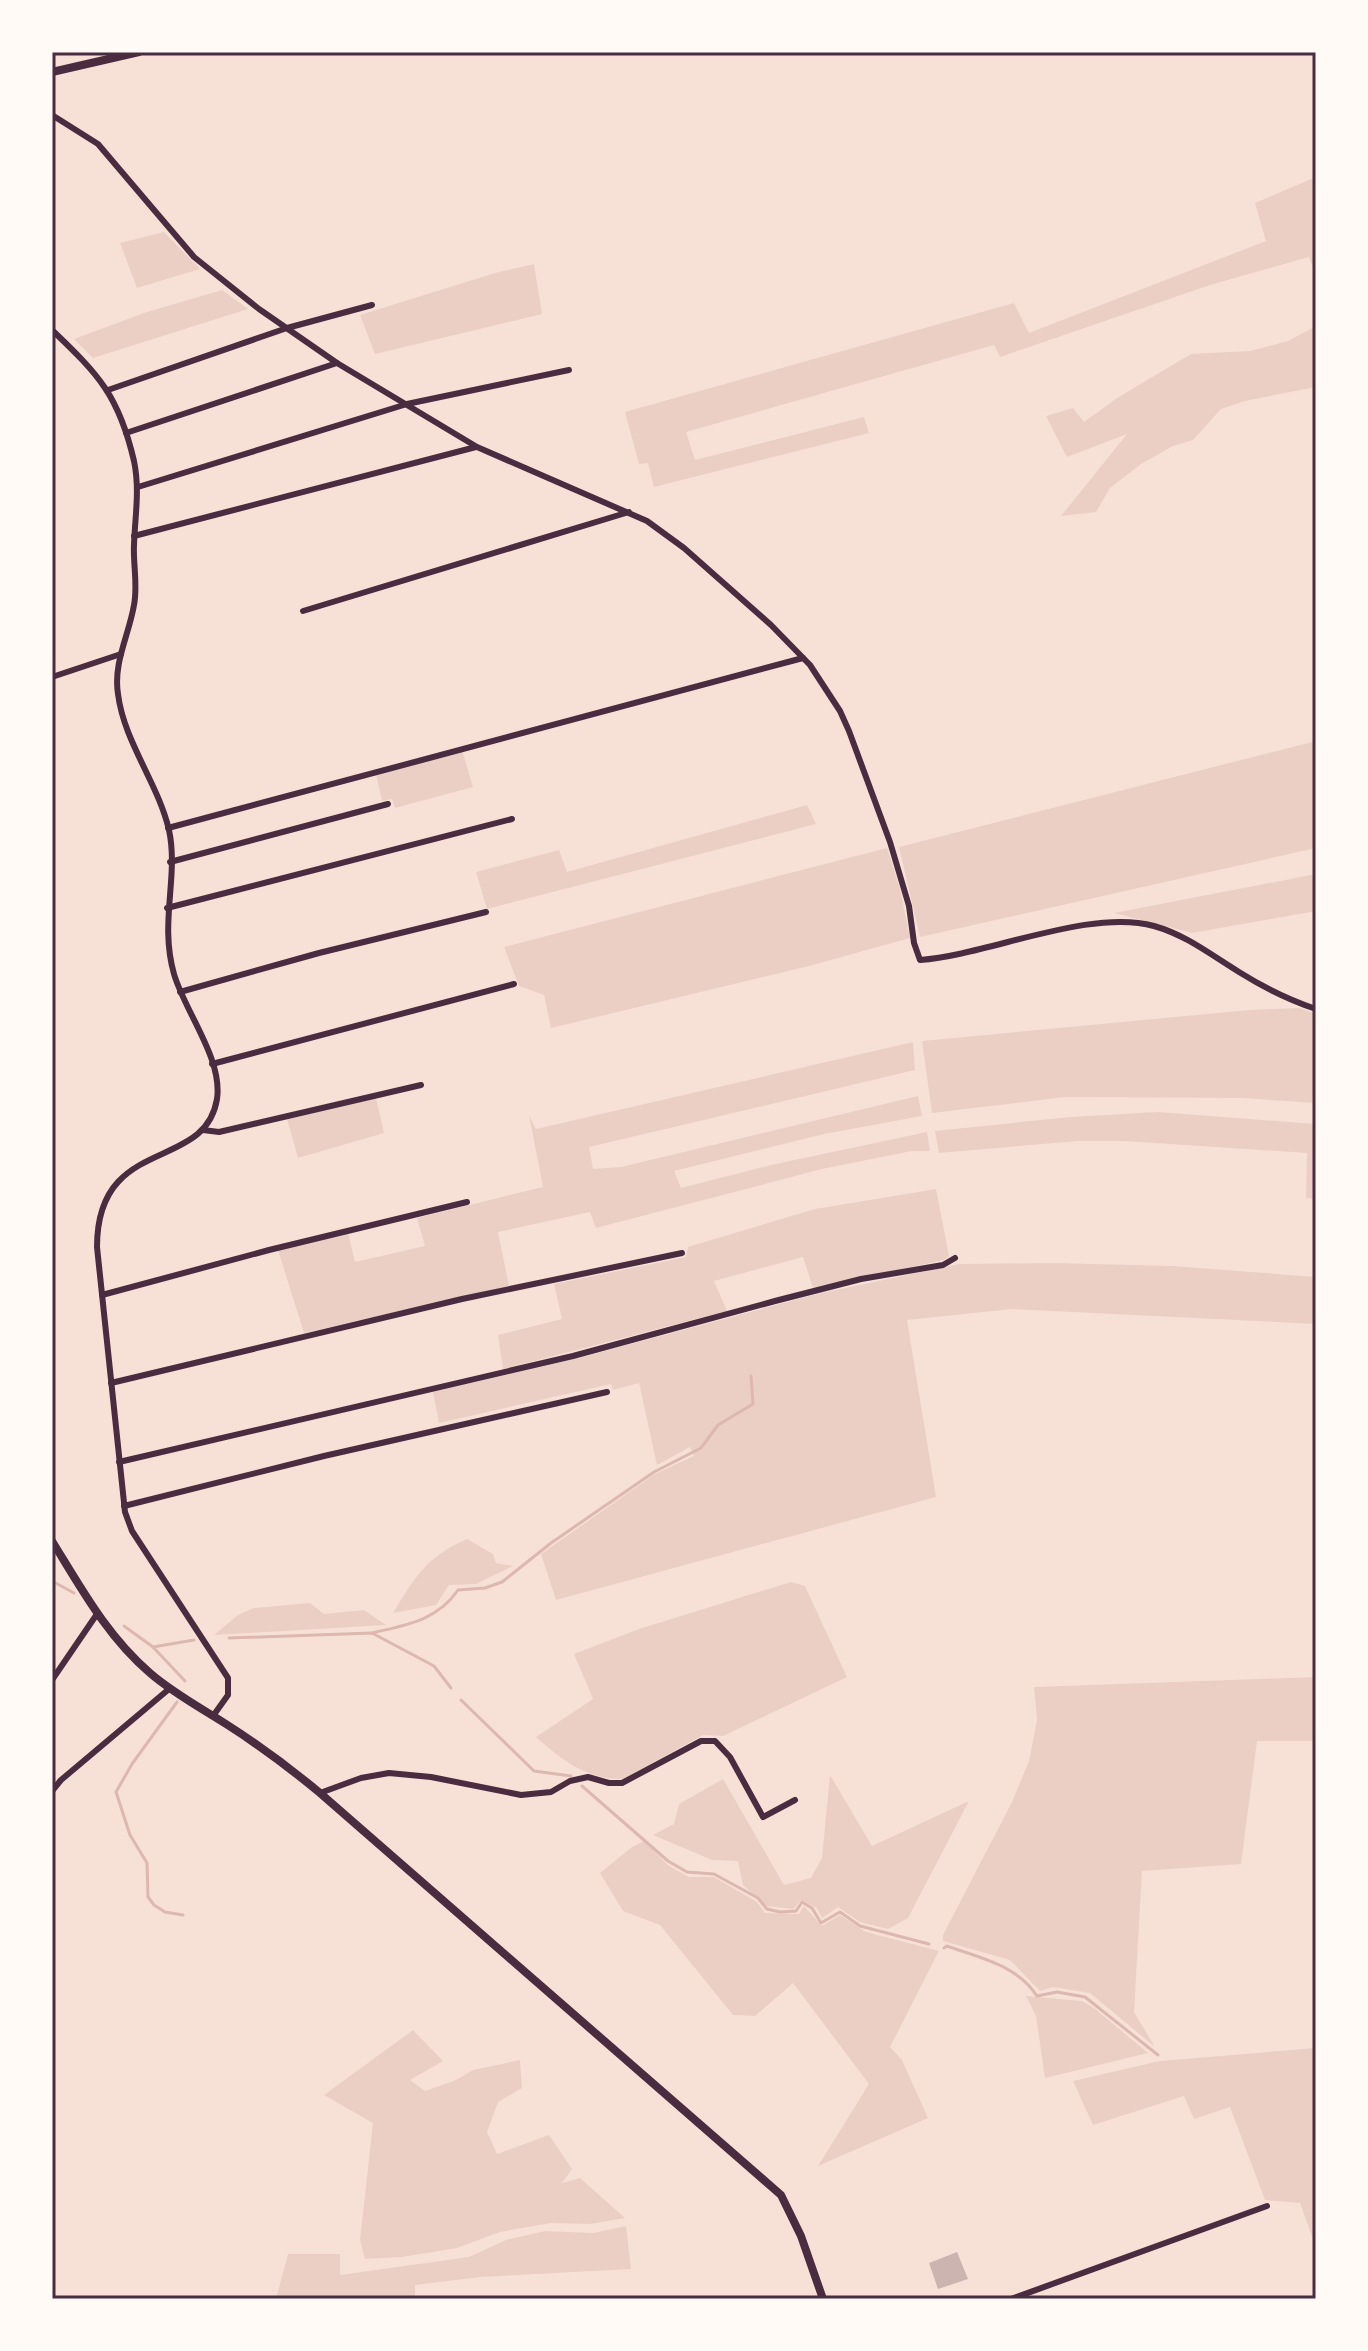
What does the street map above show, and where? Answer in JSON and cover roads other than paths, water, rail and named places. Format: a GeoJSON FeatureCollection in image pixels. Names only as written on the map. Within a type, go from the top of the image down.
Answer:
{"type":"FeatureCollection","features":[{"type":"Feature","properties":{"kind":"street"},"geometry":{"type":"LineString","coordinates":[[52,72],[139,52]]}},
{"type":"Feature","properties":{"kind":"street"},"geometry":{"type":"LineString","coordinates":[[52,115],[98,144],[194,257],[287,328],[337,363],[477,447],[630,511],[684,548],[771,625],[803,658],[840,711],[880,810],[909,906],[914,943],[920,960],[945,958],[1087,925],[1141,923],[1194,943],[1239,973],[1316,1009]]}},
{"type":"Feature","properties":{"kind":"street"},"geometry":{"type":"LineString","coordinates":[[108,390],[287,328],[372,305]]}},
{"type":"Feature","properties":{"kind":"street"},"geometry":{"type":"LineString","coordinates":[[52,330],[88,365],[108,390],[126,433],[138,487],[134,536],[136,596],[121,654],[117,683],[120,706],[168,828],[168,948],[180,992],[217,1081],[216,1101],[203,1130],[192,1139],[133,1167],[110,1193],[100,1215],[97,1234],[124,1506],[132,1531],[228,1678],[228,1695],[213,1716]]}},
{"type":"Feature","properties":{"kind":"street"},"geometry":{"type":"LineString","coordinates":[[126,433],[337,363]]}},
{"type":"Feature","properties":{"kind":"street"},"geometry":{"type":"LineString","coordinates":[[138,487],[407,404],[569,370]]}},
{"type":"Feature","properties":{"kind":"street"},"geometry":{"type":"LineString","coordinates":[[134,536],[477,447]]}},
{"type":"Feature","properties":{"kind":"street"},"geometry":{"type":"LineString","coordinates":[[303,611],[630,511]]}},
{"type":"Feature","properties":{"kind":"street"},"geometry":{"type":"LineString","coordinates":[[52,677],[121,654]]}},
{"type":"Feature","properties":{"kind":"street"},"geometry":{"type":"LineString","coordinates":[[168,828],[803,658]]}},
{"type":"Feature","properties":{"kind":"street"},"geometry":{"type":"LineString","coordinates":[[170,862],[388,804]]}},
{"type":"Feature","properties":{"kind":"street"},"geometry":{"type":"LineString","coordinates":[[167,908],[181,907],[512,819]]}},
{"type":"Feature","properties":{"kind":"street"},"geometry":{"type":"LineString","coordinates":[[180,992],[319,953],[486,912]]}},
{"type":"Feature","properties":{"kind":"street"},"geometry":{"type":"LineString","coordinates":[[212,1064],[514,984]]}},
{"type":"Feature","properties":{"kind":"street"},"geometry":{"type":"LineString","coordinates":[[203,1130],[219,1132],[421,1085]]}},
{"type":"Feature","properties":{"kind":"street"},"geometry":{"type":"LineString","coordinates":[[102,1295],[467,1202]]}},
{"type":"Feature","properties":{"kind":"street"},"geometry":{"type":"LineString","coordinates":[[111,1383],[436,1305],[682,1253]]}},
{"type":"Feature","properties":{"kind":"street"},"geometry":{"type":"LineString","coordinates":[[119,1462],[573,1356],[861,1279],[943,1265],[955,1258]]}},
{"type":"Feature","properties":{"kind":"street"},"geometry":{"type":"LineString","coordinates":[[124,1506],[324,1456],[607,1392]]}},
{"type":"Feature","properties":{"kind":"street"},"geometry":{"type":"LineString","coordinates":[[52,1541],[97,1614],[122,1646],[169,1689],[274,1755],[320,1793],[781,2195],[801,2236],[823,2299]]}},
{"type":"Feature","properties":{"kind":"street"},"geometry":{"type":"LineString","coordinates":[[52,1680],[97,1614]]}},
{"type":"Feature","properties":{"kind":"street"},"geometry":{"type":"LineString","coordinates":[[52,1791],[169,1689]]}},
{"type":"Feature","properties":{"kind":"street"},"geometry":{"type":"LineString","coordinates":[[320,1793],[361,1778],[389,1773],[431,1777],[521,1795],[551,1792],[570,1781],[588,1777],[622,1783],[701,1741],[715,1741],[730,1757],[763,1817],[795,1800]]}},
{"type":"Feature","properties":{"kind":"street"},"geometry":{"type":"LineString","coordinates":[[1011,2299],[1267,2206]]}},
{"type":"Feature","properties":{"kind":"waterway"},"geometry":{"type":"LineString","coordinates":[[372,1633],[420,1620],[440,1609],[458,1590],[485,1588],[502,1582],[551,1543],[654,1472],[701,1448],[718,1425],[753,1404],[751,1376]]}},
{"type":"Feature","properties":{"kind":"waterway"},"geometry":{"type":"LineString","coordinates":[[52,1581],[74,1593]]}},
{"type":"Feature","properties":{"kind":"waterway"},"geometry":{"type":"LineString","coordinates":[[124,1626],[153,1647],[194,1640]]}},
{"type":"Feature","properties":{"kind":"waterway"},"geometry":{"type":"LineString","coordinates":[[229,1638],[372,1633],[434,1666],[451,1688]]}},
{"type":"Feature","properties":{"kind":"waterway"},"geometry":{"type":"LineString","coordinates":[[153,1647],[185,1681]]}},
{"type":"Feature","properties":{"kind":"waterway"},"geometry":{"type":"LineString","coordinates":[[461,1700],[534,1771],[571,1776]]}},
{"type":"Feature","properties":{"kind":"waterway"},"geometry":{"type":"LineString","coordinates":[[177,1702],[132,1764],[116,1792],[130,1835],[147,1863],[148,1897],[165,1912],[183,1915]]}},
{"type":"Feature","properties":{"kind":"waterway"},"geometry":{"type":"LineString","coordinates":[[582,1786],[668,1861],[687,1872],[714,1874],[758,1898],[767,1909],[796,1911],[802,1902],[812,1908],[821,1923],[840,1912],[860,1926],[929,1944]]}},
{"type":"Feature","properties":{"kind":"waterway"},"geometry":{"type":"LineString","coordinates":[[944,1948],[947,1946],[985,1959],[1008,1970],[1029,1985],[1037,1996],[1057,1992],[1085,1997],[1158,2055]]}}]}
